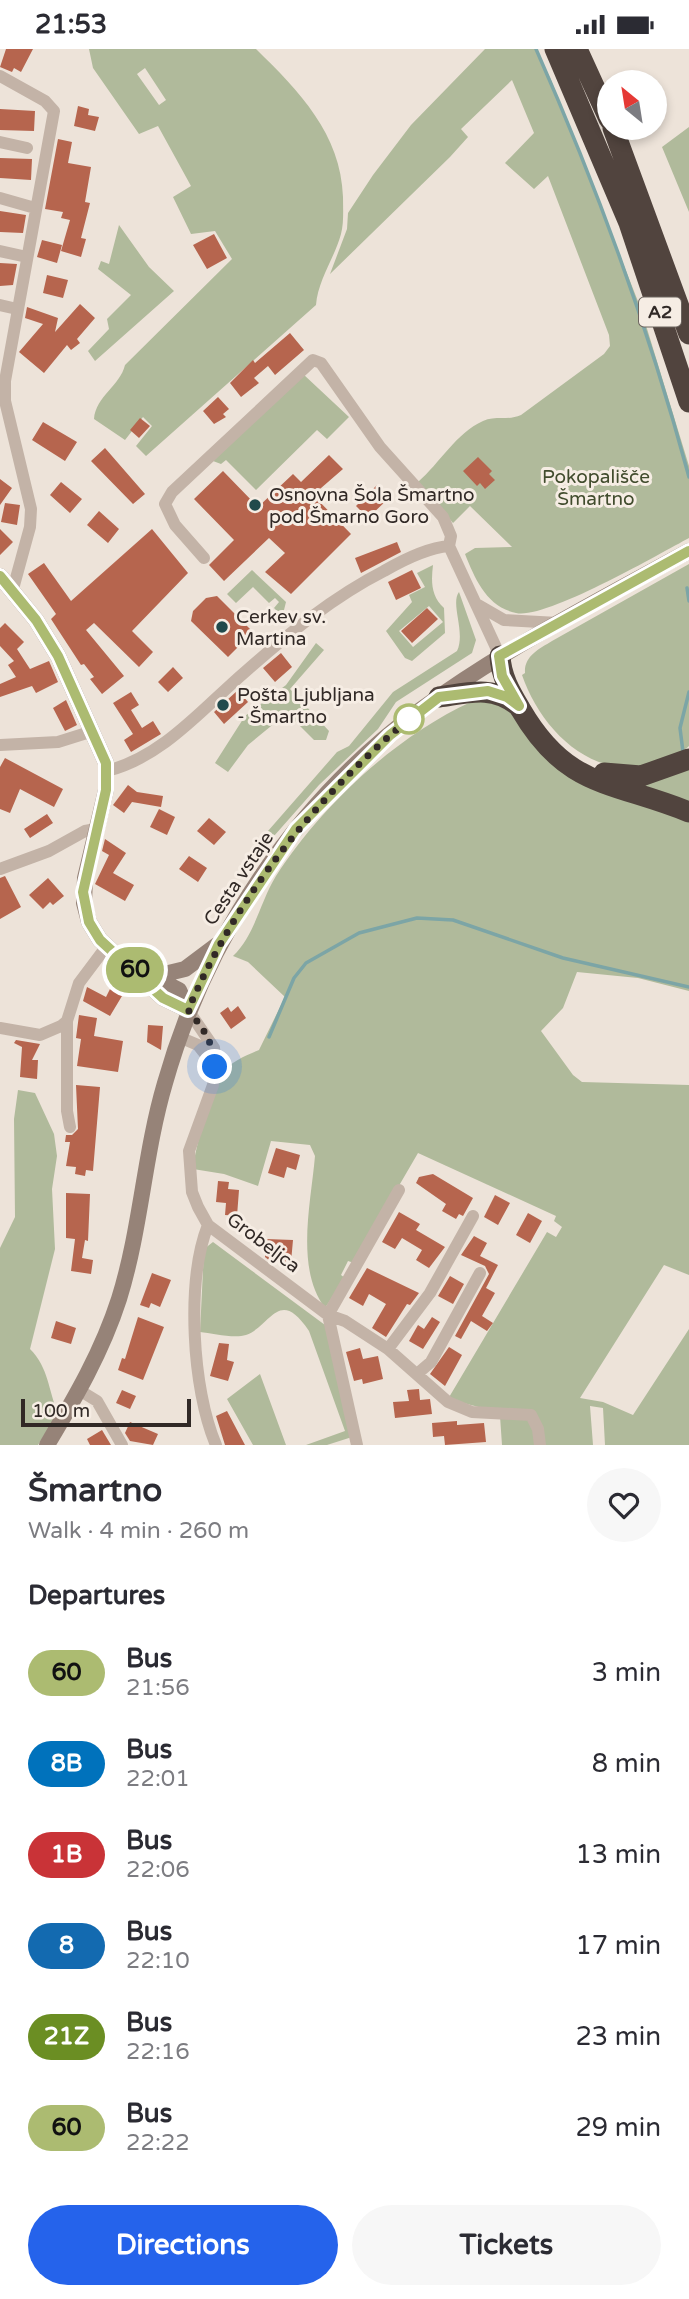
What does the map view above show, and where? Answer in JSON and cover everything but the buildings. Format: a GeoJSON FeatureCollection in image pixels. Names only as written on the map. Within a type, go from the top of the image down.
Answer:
{"type":"FeatureCollection","features":[{"type":"Feature","properties":{"kind":"highway","name":"A2"},"geometry":{"type":"LineString","coordinates":[[555,49],[629,223],[689,402]]}},
{"type":"Feature","properties":{"kind":"highway"},"geometry":{"type":"LineString","coordinates":[[578,49],[597,92]]}},
{"type":"Feature","properties":{"kind":"highway","name":"A2"},"geometry":{"type":"LineString","coordinates":[[617,140],[689,334]]}},
{"type":"Feature","properties":{"kind":"highway"},"geometry":{"type":"LineString","coordinates":[[499,656],[502,676],[519,706],[544,744],[564,765],[609,785],[689,812]]}},
{"type":"Feature","properties":{"kind":"highway"},"geometry":{"type":"LineString","coordinates":[[499,656],[514,670],[548,736],[578,762],[598,771],[632,777],[660,772],[689,759]]}},
{"type":"Feature","properties":{"kind":"highway"},"geometry":{"type":"LineString","coordinates":[[439,697],[488,691],[507,697],[519,706]]}},
{"type":"Feature","properties":{"kind":"main road","name":"Cesta vstaje"},"geometry":{"type":"LineString","coordinates":[[47,1445],[104,1340],[119,1298],[164,1086],[188,1010],[219,944],[296,829],[390,735],[439,697],[499,656],[689,551]]}},
{"type":"Feature","properties":{"kind":"main road"},"geometry":{"type":"LineString","coordinates":[[0,576],[13,589],[58,656],[93,731],[107,771],[85,878],[84,903],[93,930],[106,947],[133,967],[163,998],[188,1010]]}},
{"type":"Feature","properties":{"kind":"main road"},"geometry":{"type":"LineString","coordinates":[[156,976],[185,968],[219,944]]}},
{"type":"Feature","properties":{"kind":"main road"},"geometry":{"type":"LineString","coordinates":[[133,967],[156,976],[178,990],[188,1010]]}},
{"type":"Feature","properties":{"kind":"street"},"geometry":{"type":"LineString","coordinates":[[0,76],[45,101],[54,111],[17,309],[4,363],[5,401],[31,509],[30,527],[13,589]]}},
{"type":"Feature","properties":{"kind":"street"},"geometry":{"type":"LineString","coordinates":[[0,142],[27,148]]}},
{"type":"Feature","properties":{"kind":"street"},"geometry":{"type":"LineString","coordinates":[[0,198],[35,208]]}},
{"type":"Feature","properties":{"kind":"street"},"geometry":{"type":"LineString","coordinates":[[0,251],[27,257]]}},
{"type":"Feature","properties":{"kind":"street"},"geometry":{"type":"LineString","coordinates":[[0,305],[17,309]]}},
{"type":"Feature","properties":{"kind":"street"},"geometry":{"type":"LineString","coordinates":[[204,558],[168,516],[165,505],[172,492],[306,363],[313,360],[321,363],[380,447],[443,517],[451,536],[449,546],[499,656]]}},
{"type":"Feature","properties":{"kind":"street"},"geometry":{"type":"LineString","coordinates":[[107,771],[134,764],[162,744],[247,670],[339,596],[404,560],[449,546]]}},
{"type":"Feature","properties":{"kind":"street"},"geometry":{"type":"LineString","coordinates":[[477,605],[504,620],[558,623]]}},
{"type":"Feature","properties":{"kind":"street"},"geometry":{"type":"LineString","coordinates":[[0,745],[58,742],[93,731]]}},
{"type":"Feature","properties":{"kind":"street"},"geometry":{"type":"LineString","coordinates":[[0,869],[48,851],[85,831],[96,829]]}},
{"type":"Feature","properties":{"kind":"street"},"geometry":{"type":"LineString","coordinates":[[70,1127],[66,1111],[67,1021],[79,983],[106,947]]}},
{"type":"Feature","properties":{"kind":"street","name":"Grobeljca"},"geometry":{"type":"LineString","coordinates":[[188,1010],[206,1032],[214,1048],[213,1085],[189,1151],[192,1192],[208,1225],[328,1315],[345,1321],[388,1349],[448,1402],[472,1412],[531,1415],[538,1429],[540,1445]]}},
{"type":"Feature","properties":{"kind":"street"},"geometry":{"type":"LineString","coordinates":[[0,1028],[40,1035],[55,1030],[67,1021]]}},
{"type":"Feature","properties":{"kind":"street"},"geometry":{"type":"LineString","coordinates":[[179,1037],[198,1045],[215,1067]]}},
{"type":"Feature","properties":{"kind":"street"},"geometry":{"type":"LineString","coordinates":[[358,1445],[328,1315],[399,1190]]}},
{"type":"Feature","properties":{"kind":"street"},"geometry":{"type":"LineString","coordinates":[[388,1349],[430,1293],[473,1216]]}},
{"type":"Feature","properties":{"kind":"street"},"geometry":{"type":"LineString","coordinates":[[208,1225],[199,1249],[196,1338],[201,1403],[216,1445]]}},
{"type":"Feature","properties":{"kind":"street"},"geometry":{"type":"LineString","coordinates":[[417,1374],[431,1362],[480,1272]]}},
{"type":"Feature","properties":{"kind":"street"},"geometry":{"type":"LineString","coordinates":[[79,1390],[97,1401],[122,1445]]}},
{"type":"Feature","properties":{"kind":"green space"},"geometry":{"type":"Polygon","coordinates":[[[89,49],[256,49],[315,115],[335,153],[340,174],[343,197],[342,230],[320,287],[316,305],[146,456],[136,446],[152,426],[143,417],[125,440],[94,419],[99,404],[125,365],[232,259],[215,231],[191,234],[173,197],[191,186],[158,126],[139,134],[93,68],[89,49]],[[145,68],[137,74],[159,105],[166,100],[145,68]]]}},
{"type":"Feature","properties":{"kind":"green space","name":"Pokopališče Šmartno"},"geometry":{"type":"Polygon","coordinates":[[[485,49],[536,49],[551,80],[641,309],[689,466],[689,538],[576,597],[531,612],[516,613],[497,605],[483,591],[465,554],[475,548],[512,547],[470,506],[453,523],[418,482],[473,426],[488,419],[521,415],[604,354],[610,346],[609,335],[548,176],[534,189],[505,163],[534,133],[512,80],[461,129],[468,137],[450,157],[330,274],[347,229],[348,213],[373,175],[411,125],[485,49]]]}},
{"type":"Feature","properties":{"kind":"green space"},"geometry":{"type":"Polygon","coordinates":[[[689,127],[689,212],[662,147],[689,127]]]}},
{"type":"Feature","properties":{"kind":"green space"},"geometry":{"type":"Polygon","coordinates":[[[119,225],[149,267],[174,291],[95,361],[88,351],[109,329],[107,319],[131,295],[98,269],[101,261],[109,264],[119,225]]]}},
{"type":"Feature","properties":{"kind":"green space"},"geometry":{"type":"Polygon","coordinates":[[[303,374],[349,417],[327,439],[317,430],[256,490],[226,460],[221,464],[213,461],[303,374]]]}},
{"type":"Feature","properties":{"kind":"green space"},"geometry":{"type":"Polygon","coordinates":[[[689,564],[689,746],[672,756],[637,766],[615,766],[594,760],[574,749],[557,734],[531,696],[522,675],[527,662],[547,644],[689,564]]]}},
{"type":"Feature","properties":{"kind":"green space"},"geometry":{"type":"Polygon","coordinates":[[[433,565],[433,588],[444,608],[445,633],[412,661],[405,658],[386,631],[412,602],[409,595],[425,587],[417,573],[433,565]],[[429,606],[399,631],[413,647],[443,622],[429,606]]]}},
{"type":"Feature","properties":{"kind":"green space"},"geometry":{"type":"Polygon","coordinates":[[[252,570],[286,602],[283,614],[276,621],[280,614],[274,608],[279,602],[275,598],[269,603],[253,587],[236,603],[227,594],[252,570]]]}},
{"type":"Feature","properties":{"kind":"green space"},"geometry":{"type":"Polygon","coordinates":[[[459,592],[476,640],[472,653],[396,702],[378,729],[319,785],[274,836],[268,831],[337,752],[349,746],[393,692],[457,651],[460,635],[456,604],[459,592]]]}},
{"type":"Feature","properties":{"kind":"green space"},"geometry":{"type":"Polygon","coordinates":[[[316,643],[324,650],[290,689],[329,731],[326,740],[314,740],[287,713],[248,745],[228,772],[215,763],[245,716],[286,685],[316,643]]]}},
{"type":"Feature","properties":{"kind":"green space"},"geometry":{"type":"Polygon","coordinates":[[[471,702],[505,702],[539,745],[689,817],[689,991],[638,978],[577,972],[563,1008],[541,1031],[573,1075],[582,1082],[689,1085],[689,1275],[664,1265],[580,1398],[603,1402],[633,1415],[689,1329],[689,1445],[605,1445],[603,1408],[590,1406],[593,1445],[543,1445],[539,1423],[448,1399],[547,1232],[556,1237],[562,1227],[554,1221],[556,1216],[418,1153],[354,1263],[348,1261],[341,1275],[345,1278],[325,1308],[310,1274],[308,1255],[308,1214],[315,1156],[310,1145],[271,1141],[258,1186],[224,1174],[193,1169],[204,1119],[222,1073],[229,1065],[259,1050],[285,997],[248,962],[233,956],[247,938],[270,886],[315,824],[362,775],[415,734],[471,702]]]}},
{"type":"Feature","properties":{"kind":"green space"},"geometry":{"type":"Polygon","coordinates":[[[689,765],[689,806],[632,782],[689,765]]]}},
{"type":"Feature","properties":{"kind":"green space"},"geometry":{"type":"Polygon","coordinates":[[[18,1090],[35,1093],[54,1134],[57,1156],[52,1189],[55,1249],[30,1349],[45,1372],[58,1413],[38,1445],[0,1445],[0,1248],[15,1217],[14,1119],[18,1090]]]}},
{"type":"Feature","properties":{"kind":"green space"},"geometry":{"type":"Polygon","coordinates":[[[213,1242],[325,1325],[352,1437],[327,1445],[306,1445],[345,1431],[309,1331],[290,1311],[282,1310],[276,1313],[246,1335],[229,1336],[200,1332],[204,1249],[213,1242]]]}},
{"type":"Feature","properties":{"kind":"green space"},"geometry":{"type":"Polygon","coordinates":[[[260,1374],[286,1445],[253,1445],[227,1399],[260,1374]]]}},
{"type":"Feature","properties":{"kind":"green space"},"geometry":{"type":"Polygon","coordinates":[[[500,1416],[531,1420],[537,1445],[502,1445],[500,1416]]]}},
{"type":"Feature","properties":{"kind":"waterway"},"geometry":{"type":"LineString","coordinates":[[536,49],[621,260],[657,367],[689,477]]}},
{"type":"Feature","properties":{"kind":"waterway"},"geometry":{"type":"LineString","coordinates":[[687,588],[689,601]]}},
{"type":"Feature","properties":{"kind":"waterway"},"geometry":{"type":"LineString","coordinates":[[683,752],[680,728],[689,692]]}},
{"type":"Feature","properties":{"kind":"waterway"},"geometry":{"type":"LineString","coordinates":[[269,1037],[294,978],[306,963],[359,933],[417,918],[453,920],[563,958],[689,987]]}},
{"type":"Feature","properties":{"kind":"bus line","name":"60"},"geometry":{"type":"LineString","coordinates":[[0,576],[36,620],[58,656],[106,763],[106,790],[88,859],[83,892],[89,922],[100,940],[133,967],[163,998],[188,1010],[219,944],[264,874],[296,829],[357,765],[439,697],[488,691],[507,697],[519,706],[502,676],[499,656],[689,551]]}},
{"type":"Feature","properties":{"kind":"place","name":"Osnovna Šola Šmartno pod Šmarno Goro"},"geometry":{"type":"Point","coordinates":[255,505]}},
{"type":"Feature","properties":{"kind":"place","name":"Cerkev sv. Martina"},"geometry":{"type":"Point","coordinates":[222,627]}},
{"type":"Feature","properties":{"kind":"place","name":"Pošta Ljubljana - Šmartno"},"geometry":{"type":"Point","coordinates":[223,705]}},
{"type":"Feature","properties":{"kind":"route"},"geometry":{"type":"LineString","coordinates":[[215,1067],[214,1048],[206,1032],[188,1010],[219,944],[296,829],[357,765],[409,719]]}}]}
